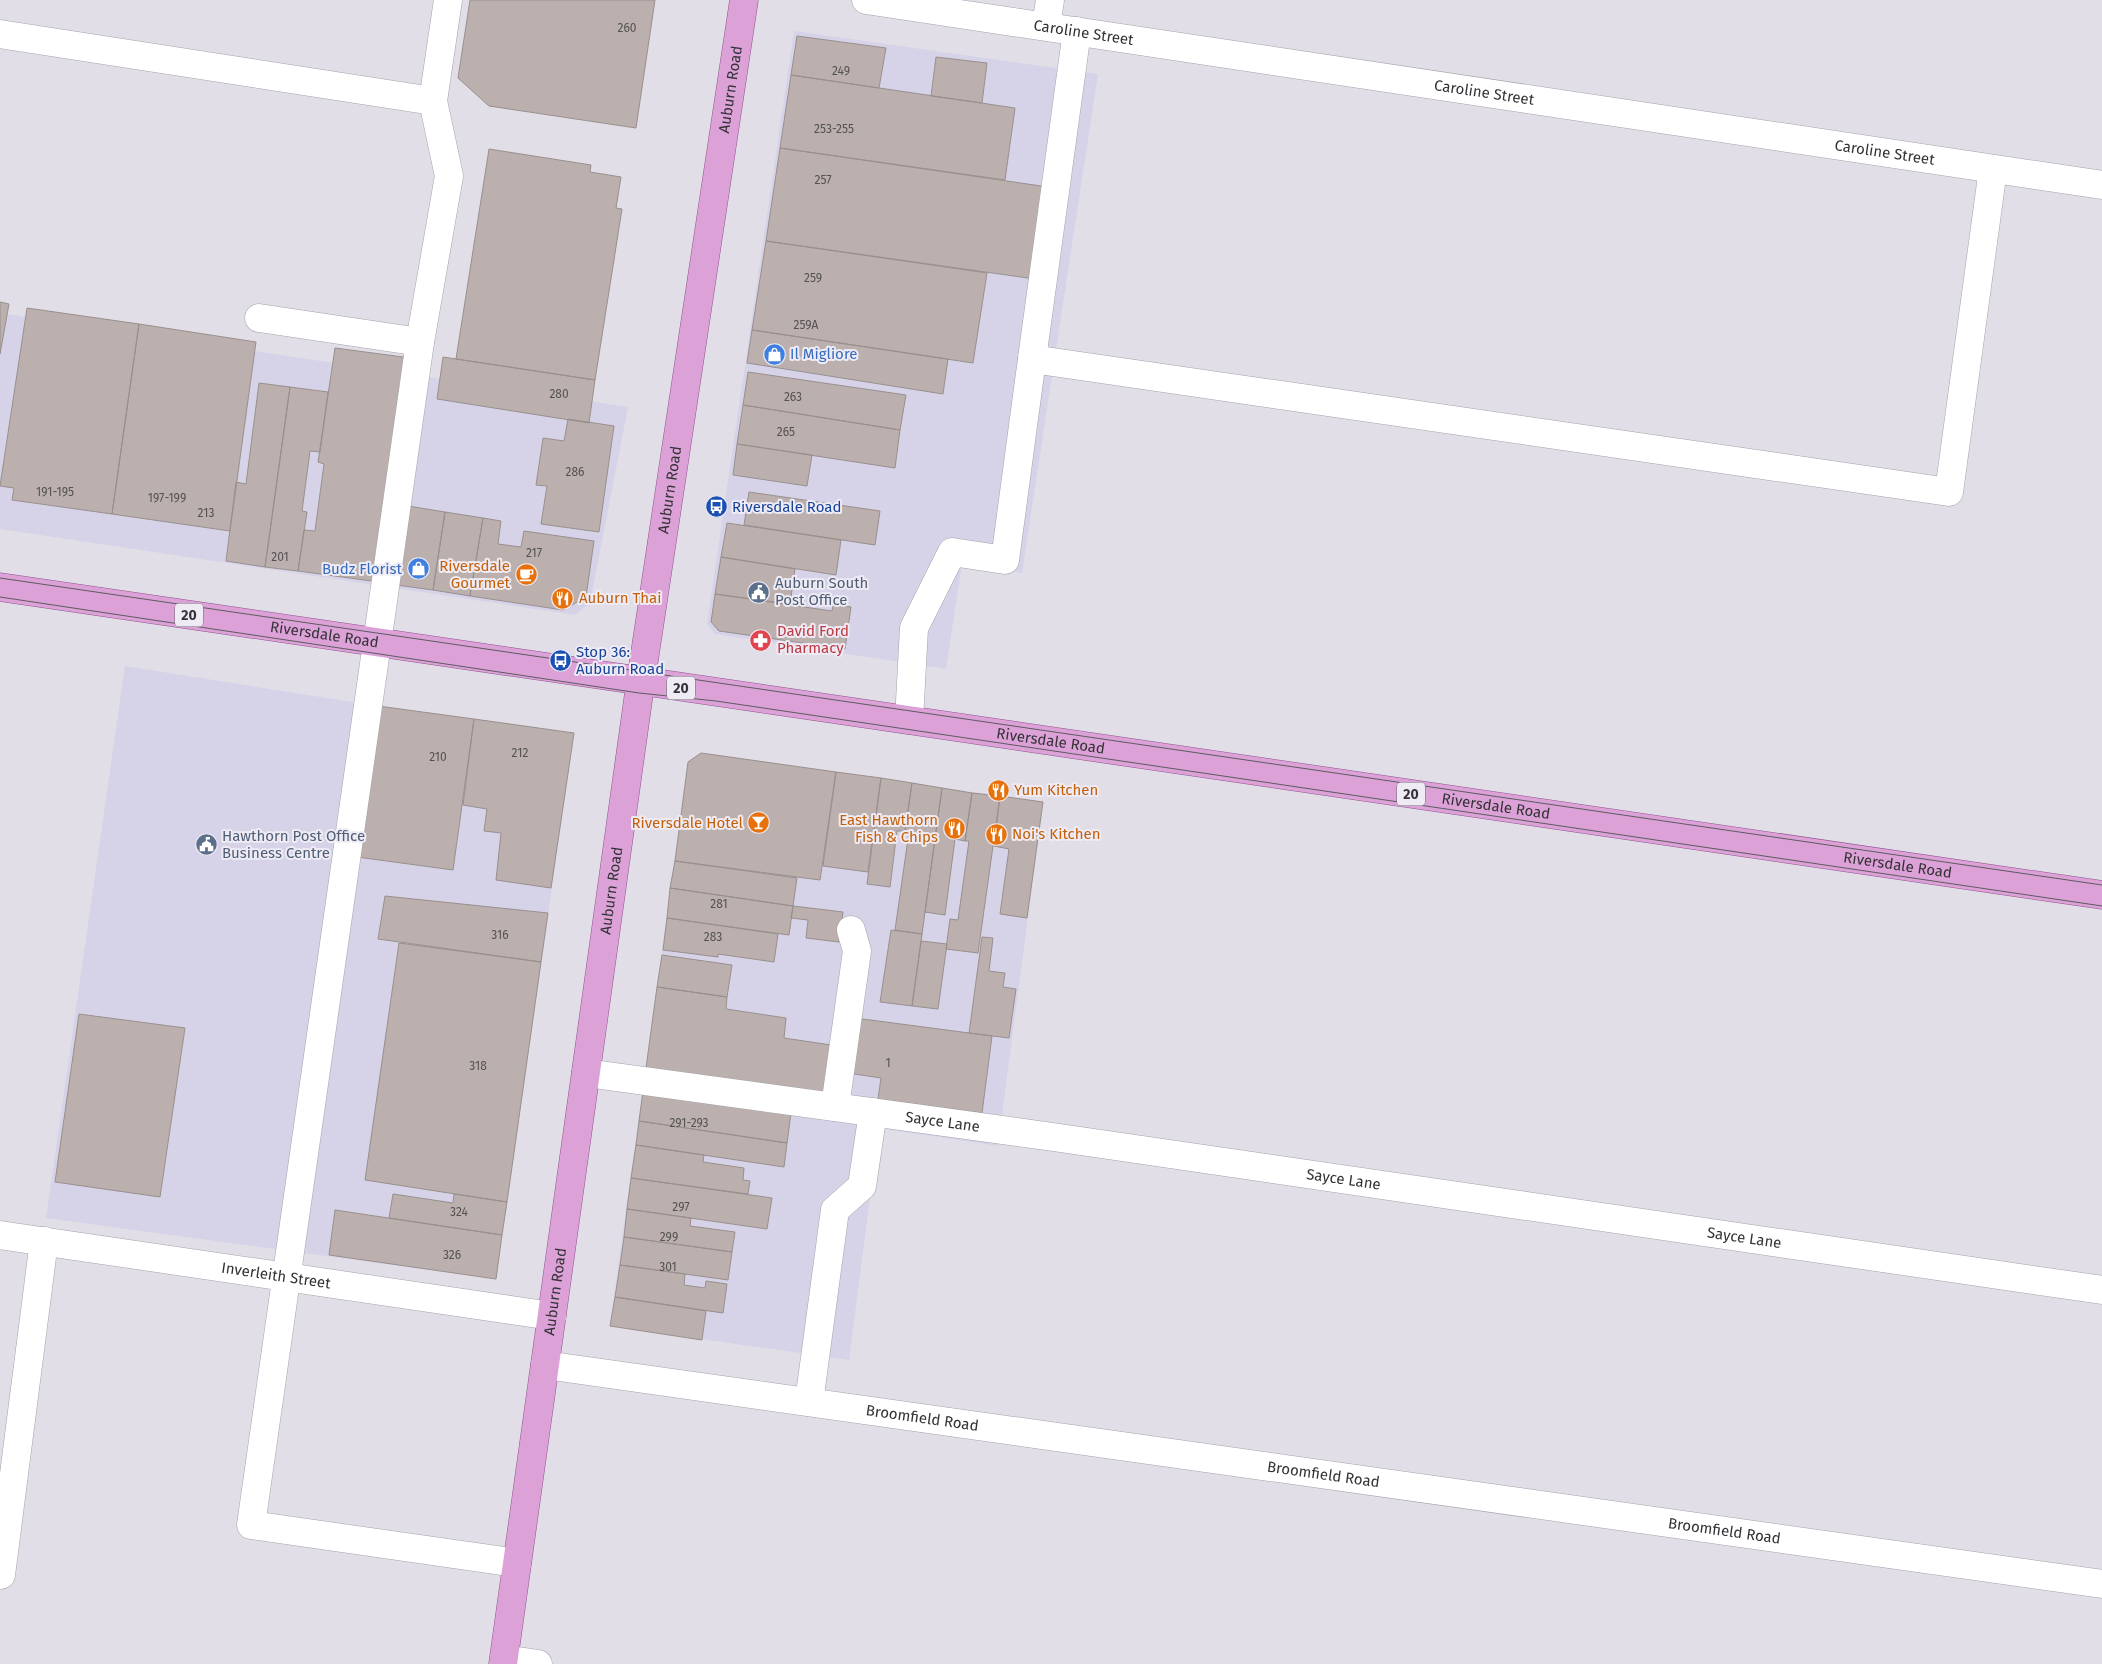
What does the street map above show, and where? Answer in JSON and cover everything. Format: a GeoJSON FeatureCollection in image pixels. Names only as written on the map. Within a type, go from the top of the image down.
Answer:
{"type":"FeatureCollection","features":[{"type":"Feature","properties":{"kind":"main road","name":"Auburn Road"},"geometry":{"type":"LineString","coordinates":[[503,1661],[642,681],[744,0]]}},
{"type":"Feature","properties":{"kind":"main road","name":"Riversdale Road"},"geometry":{"type":"LineString","coordinates":[[0,587],[2102,896]]}},
{"type":"Feature","properties":{"kind":"street"},"geometry":{"type":"LineString","coordinates":[[448,0],[433,101],[449,176],[420,342],[251,1526],[517,1563]]}},
{"type":"Feature","properties":{"kind":"street","name":"Caroline Street"},"geometry":{"type":"LineString","coordinates":[[866,0],[2102,185]]}},
{"type":"Feature","properties":{"kind":"street"},"geometry":{"type":"LineString","coordinates":[[1046,26],[1050,0]]}},
{"type":"Feature","properties":{"kind":"street"},"geometry":{"type":"LineString","coordinates":[[909,720],[914,628],[952,552],[1005,560],[1077,31]]}},
{"type":"Feature","properties":{"kind":"street"},"geometry":{"type":"LineString","coordinates":[[0,34],[433,101]]}},
{"type":"Feature","properties":{"kind":"street"},"geometry":{"type":"LineString","coordinates":[[1032,360],[1949,492],[1993,169]]}},
{"type":"Feature","properties":{"kind":"street"},"geometry":{"type":"LineString","coordinates":[[259,318],[420,342]]}},
{"type":"Feature","properties":{"kind":"street"},"geometry":{"type":"LineString","coordinates":[[835,1107],[857,951],[852,930]]}},
{"type":"Feature","properties":{"kind":"street","name":"Sayce Lane"},"geometry":{"type":"LineString","coordinates":[[586,1073],[872,1112],[2102,1290]]}},
{"type":"Feature","properties":{"kind":"street"},"geometry":{"type":"LineString","coordinates":[[809,1402],[835,1210],[862,1186],[872,1112]]}},
{"type":"Feature","properties":{"kind":"street","name":"Inverleith Street"},"geometry":{"type":"LineString","coordinates":[[0,1235],[552,1316]]}},
{"type":"Feature","properties":{"kind":"street"},"geometry":{"type":"LineString","coordinates":[[1,1575],[44,1241]]}},
{"type":"Feature","properties":{"kind":"street","name":"Broomfield Road"},"geometry":{"type":"LineString","coordinates":[[545,1365],[2102,1584]]}},
{"type":"Feature","properties":{"kind":"street"},"geometry":{"type":"LineString","coordinates":[[503,1661],[538,1664]]}},
{"type":"Feature","properties":{"kind":"shaded area"},"geometry":{"type":"Polygon","coordinates":[[[794,31],[1098,74],[1022,573],[962,563],[946,669],[715,634],[707,624],[794,31]]]}},
{"type":"Feature","properties":{"kind":"shaded area"},"geometry":{"type":"Polygon","coordinates":[[[0,313],[628,407],[590,603],[575,615],[0,529],[0,313]]]}},
{"type":"Feature","properties":{"kind":"shaded area"},"geometry":{"type":"Polygon","coordinates":[[[125,666],[378,706],[574,733],[496,1279],[46,1218],[125,666]]]}},
{"type":"Feature","properties":{"kind":"shaded area"},"geometry":{"type":"Polygon","coordinates":[[[701,753],[1043,802],[998,1146],[879,1128],[849,1360],[610,1326],[688,762],[701,753]]]}},
{"type":"Feature","properties":{"kind":"building"},"geometry":{"type":"Polygon","coordinates":[[[470,0],[655,0],[636,128],[489,106],[458,78],[470,0]]]}},
{"type":"Feature","properties":{"kind":"building"},"geometry":{"type":"Polygon","coordinates":[[[797,36],[886,48],[879,88],[791,75],[797,36]]]}},
{"type":"Feature","properties":{"kind":"building"},"geometry":{"type":"Polygon","coordinates":[[[936,57],[987,63],[982,103],[931,96],[936,57]]]}},
{"type":"Feature","properties":{"kind":"building"},"geometry":{"type":"Polygon","coordinates":[[[791,75],[1015,108],[1005,180],[780,148],[791,75]]]}},
{"type":"Feature","properties":{"kind":"building"},"geometry":{"type":"Polygon","coordinates":[[[780,148],[1048,187],[1035,279],[766,241],[780,148]]]}},
{"type":"Feature","properties":{"kind":"building"},"geometry":{"type":"Polygon","coordinates":[[[489,149],[591,165],[590,172],[621,177],[616,208],[622,209],[595,380],[456,359],[489,149]]]}},
{"type":"Feature","properties":{"kind":"building"},"geometry":{"type":"Polygon","coordinates":[[[766,241],[987,273],[973,363],[752,330],[766,241]]]}},
{"type":"Feature","properties":{"kind":"building"},"geometry":{"type":"Polygon","coordinates":[[[0,302],[9,304],[0,354],[0,302]]]}},
{"type":"Feature","properties":{"kind":"building"},"geometry":{"type":"Polygon","coordinates":[[[27,308],[139,324],[112,514],[12,500],[14,488],[0,486],[27,308]]]}},
{"type":"Feature","properties":{"kind":"building"},"geometry":{"type":"Polygon","coordinates":[[[139,324],[256,342],[230,531],[112,514],[139,324]]]}},
{"type":"Feature","properties":{"kind":"building"},"geometry":{"type":"Polygon","coordinates":[[[752,330],[948,359],[943,394],[747,363],[752,330]]]}},
{"type":"Feature","properties":{"kind":"building"},"geometry":{"type":"Polygon","coordinates":[[[335,348],[411,358],[379,582],[298,571],[304,530],[315,531],[324,464],[318,462],[335,348]]]}},
{"type":"Feature","properties":{"kind":"building"},"geometry":{"type":"Polygon","coordinates":[[[443,357],[595,380],[589,423],[437,399],[443,357]]]}},
{"type":"Feature","properties":{"kind":"building"},"geometry":{"type":"Polygon","coordinates":[[[748,372],[906,395],[900,430],[743,405],[748,372]]]}},
{"type":"Feature","properties":{"kind":"building"},"geometry":{"type":"Polygon","coordinates":[[[259,383],[290,387],[265,567],[226,561],[236,482],[246,484],[259,383]]]}},
{"type":"Feature","properties":{"kind":"building"},"geometry":{"type":"Polygon","coordinates":[[[290,387],[328,392],[320,452],[310,451],[302,511],[307,512],[298,571],[265,567],[290,387]]]}},
{"type":"Feature","properties":{"kind":"building"},"geometry":{"type":"Polygon","coordinates":[[[743,405],[900,430],[895,468],[737,444],[743,405]]]}},
{"type":"Feature","properties":{"kind":"building"},"geometry":{"type":"Polygon","coordinates":[[[568,419],[614,426],[599,532],[541,524],[547,486],[536,485],[543,438],[564,441],[568,419]]]}},
{"type":"Feature","properties":{"kind":"building"},"geometry":{"type":"Polygon","coordinates":[[[737,444],[812,455],[807,486],[733,475],[737,444]]]}},
{"type":"Feature","properties":{"kind":"building"},"geometry":{"type":"Polygon","coordinates":[[[749,492],[880,511],[875,545],[744,525],[749,492]]]}},
{"type":"Feature","properties":{"kind":"building"},"geometry":{"type":"Polygon","coordinates":[[[408,506],[445,512],[433,590],[396,585],[408,506]]]}},
{"type":"Feature","properties":{"kind":"building"},"geometry":{"type":"Polygon","coordinates":[[[445,512],[483,518],[470,596],[433,590],[445,512]]]}},
{"type":"Feature","properties":{"kind":"building"},"geometry":{"type":"Polygon","coordinates":[[[483,518],[501,521],[498,544],[521,547],[524,531],[594,541],[586,597],[563,610],[470,596],[483,518]]]}},
{"type":"Feature","properties":{"kind":"building"},"geometry":{"type":"Polygon","coordinates":[[[727,523],[841,540],[836,575],[721,557],[727,523]]]}},
{"type":"Feature","properties":{"kind":"building"},"geometry":{"type":"Polygon","coordinates":[[[721,557],[795,569],[790,604],[715,594],[721,557]]]}},
{"type":"Feature","properties":{"kind":"building"},"geometry":{"type":"Polygon","coordinates":[[[715,594],[832,611],[833,604],[851,607],[845,649],[719,631],[711,622],[715,594]]]}},
{"type":"Feature","properties":{"kind":"building"},"geometry":{"type":"Polygon","coordinates":[[[378,706],[474,719],[453,870],[357,857],[378,706]]]}},
{"type":"Feature","properties":{"kind":"building"},"geometry":{"type":"Polygon","coordinates":[[[474,719],[574,733],[551,888],[496,880],[501,833],[484,831],[487,809],[463,805],[474,719]]]}},
{"type":"Feature","properties":{"kind":"building"},"geometry":{"type":"Polygon","coordinates":[[[701,753],[836,772],[820,880],[675,861],[688,762],[701,753]]]}},
{"type":"Feature","properties":{"kind":"building"},"geometry":{"type":"Polygon","coordinates":[[[836,772],[881,778],[868,872],[823,866],[836,772]]]}},
{"type":"Feature","properties":{"kind":"building"},"geometry":{"type":"Polygon","coordinates":[[[881,778],[912,783],[905,831],[897,831],[890,887],[867,884],[881,778]]]}},
{"type":"Feature","properties":{"kind":"building"},"geometry":{"type":"Polygon","coordinates":[[[912,783],[942,788],[922,934],[895,930],[909,832],[905,831],[912,783]]]}},
{"type":"Feature","properties":{"kind":"building"},"geometry":{"type":"Polygon","coordinates":[[[942,788],[972,793],[965,841],[955,839],[945,915],[925,912],[942,788]]]}},
{"type":"Feature","properties":{"kind":"building"},"geometry":{"type":"Polygon","coordinates":[[[972,793],[1000,796],[978,953],[946,949],[950,919],[958,920],[969,841],[965,841],[972,793]]]}},
{"type":"Feature","properties":{"kind":"building"},"geometry":{"type":"Polygon","coordinates":[[[1000,796],[1043,802],[1027,918],[1000,914],[1009,849],[994,846],[1000,796]]]}},
{"type":"Feature","properties":{"kind":"building"},"geometry":{"type":"Polygon","coordinates":[[[675,861],[797,878],[793,906],[670,888],[675,861]]]}},
{"type":"Feature","properties":{"kind":"building"},"geometry":{"type":"Polygon","coordinates":[[[670,888],[793,906],[789,935],[667,918],[670,888]]]}},
{"type":"Feature","properties":{"kind":"building"},"geometry":{"type":"Polygon","coordinates":[[[385,896],[548,913],[541,962],[378,939],[385,896]]]}},
{"type":"Feature","properties":{"kind":"building"},"geometry":{"type":"Polygon","coordinates":[[[793,906],[843,912],[839,942],[806,938],[808,920],[791,918],[793,906]]]}},
{"type":"Feature","properties":{"kind":"building"},"geometry":{"type":"Polygon","coordinates":[[[667,918],[778,934],[774,962],[718,954],[718,957],[663,950],[667,918]]]}},
{"type":"Feature","properties":{"kind":"building"},"geometry":{"type":"Polygon","coordinates":[[[891,930],[922,934],[912,1006],[880,1002],[891,930]]]}},
{"type":"Feature","properties":{"kind":"building"},"geometry":{"type":"Polygon","coordinates":[[[982,937],[993,938],[989,971],[1005,973],[1003,987],[1016,989],[1009,1038],[969,1033],[982,937]]]}},
{"type":"Feature","properties":{"kind":"building"},"geometry":{"type":"Polygon","coordinates":[[[921,941],[947,944],[938,1009],[912,1006],[921,941]]]}},
{"type":"Feature","properties":{"kind":"building"},"geometry":{"type":"Polygon","coordinates":[[[399,943],[541,962],[507,1202],[365,1180],[399,943]]]}},
{"type":"Feature","properties":{"kind":"building"},"geometry":{"type":"Polygon","coordinates":[[[662,955],[732,965],[727,997],[657,987],[662,955]]]}},
{"type":"Feature","properties":{"kind":"building"},"geometry":{"type":"Polygon","coordinates":[[[657,987],[727,997],[726,1009],[786,1018],[784,1038],[831,1045],[825,1093],[646,1068],[657,987]]]}},
{"type":"Feature","properties":{"kind":"building"},"geometry":{"type":"Polygon","coordinates":[[[79,1014],[185,1028],[160,1197],[55,1182],[79,1014]]]}},
{"type":"Feature","properties":{"kind":"building"},"geometry":{"type":"Polygon","coordinates":[[[855,1018],[992,1036],[982,1113],[878,1099],[881,1078],[848,1073],[855,1018]]]}},
{"type":"Feature","properties":{"kind":"building"},"geometry":{"type":"Polygon","coordinates":[[[643,1091],[791,1113],[787,1143],[639,1121],[643,1091]]]}},
{"type":"Feature","properties":{"kind":"building"},"geometry":{"type":"Polygon","coordinates":[[[639,1121],[787,1143],[784,1167],[636,1145],[639,1121]]]}},
{"type":"Feature","properties":{"kind":"building"},"geometry":{"type":"Polygon","coordinates":[[[636,1145],[704,1155],[703,1162],[744,1168],[743,1180],[750,1181],[748,1194],[631,1178],[636,1145]]]}},
{"type":"Feature","properties":{"kind":"building"},"geometry":{"type":"Polygon","coordinates":[[[631,1178],[772,1198],[767,1229],[627,1209],[631,1178]]]}},
{"type":"Feature","properties":{"kind":"building"},"geometry":{"type":"Polygon","coordinates":[[[393,1194],[453,1203],[454,1194],[507,1202],[502,1235],[389,1218],[393,1194]]]}},
{"type":"Feature","properties":{"kind":"building"},"geometry":{"type":"Polygon","coordinates":[[[627,1209],[691,1218],[690,1226],[735,1232],[732,1252],[624,1237],[627,1209]]]}},
{"type":"Feature","properties":{"kind":"building"},"geometry":{"type":"Polygon","coordinates":[[[335,1210],[502,1235],[496,1279],[329,1255],[335,1210]]]}},
{"type":"Feature","properties":{"kind":"building"},"geometry":{"type":"Polygon","coordinates":[[[624,1237],[732,1252],[728,1280],[620,1265],[624,1237]]]}},
{"type":"Feature","properties":{"kind":"building"},"geometry":{"type":"Polygon","coordinates":[[[620,1265],[685,1274],[684,1285],[705,1288],[706,1281],[727,1284],[723,1313],[615,1297],[620,1265]]]}},
{"type":"Feature","properties":{"kind":"building"},"geometry":{"type":"Polygon","coordinates":[[[615,1297],[706,1311],[702,1340],[610,1326],[615,1297]]]}},
{"type":"Feature","properties":{"kind":"tram line"},"geometry":{"type":"LineString","coordinates":[[0,578],[2102,885]]}},
{"type":"Feature","properties":{"kind":"tram line"},"geometry":{"type":"LineString","coordinates":[[0,597],[639,693],[716,701],[2102,906]]}},
{"type":"Feature","properties":{"kind":"place","name":"Il Migliore"},"geometry":{"type":"Point","coordinates":[774,354]}},
{"type":"Feature","properties":{"kind":"place","name":"Riversdale Road"},"geometry":{"type":"Point","coordinates":[716,507]}},
{"type":"Feature","properties":{"kind":"place","name":"Budz Florist"},"geometry":{"type":"Point","coordinates":[418,569]}},
{"type":"Feature","properties":{"kind":"place","name":"Riversdale Gourmet"},"geometry":{"type":"Point","coordinates":[526,575]}},
{"type":"Feature","properties":{"kind":"place","name":"Auburn South Post Office"},"geometry":{"type":"Point","coordinates":[759,592]}},
{"type":"Feature","properties":{"kind":"place","name":"Auburn Thai"},"geometry":{"type":"Point","coordinates":[563,598]}},
{"type":"Feature","properties":{"kind":"place","name":"David Ford Pharmacy"},"geometry":{"type":"Point","coordinates":[761,640]}},
{"type":"Feature","properties":{"kind":"place","name":"Stop 36: Auburn Road"},"geometry":{"type":"Point","coordinates":[560,661]}},
{"type":"Feature","properties":{"kind":"place","name":"Yum Kitchen"},"geometry":{"type":"Point","coordinates":[998,790]}},
{"type":"Feature","properties":{"kind":"place","name":"Riversdale Hotel"},"geometry":{"type":"Point","coordinates":[759,823]}},
{"type":"Feature","properties":{"kind":"place","name":"East Hawthorn Fish & Chips"},"geometry":{"type":"Point","coordinates":[954,829]}},
{"type":"Feature","properties":{"kind":"place","name":"Noi's Kitchen"},"geometry":{"type":"Point","coordinates":[996,834]}},
{"type":"Feature","properties":{"kind":"place","name":"Hawthorn Post Office Business Centre"},"geometry":{"type":"Point","coordinates":[206,845]}}]}
